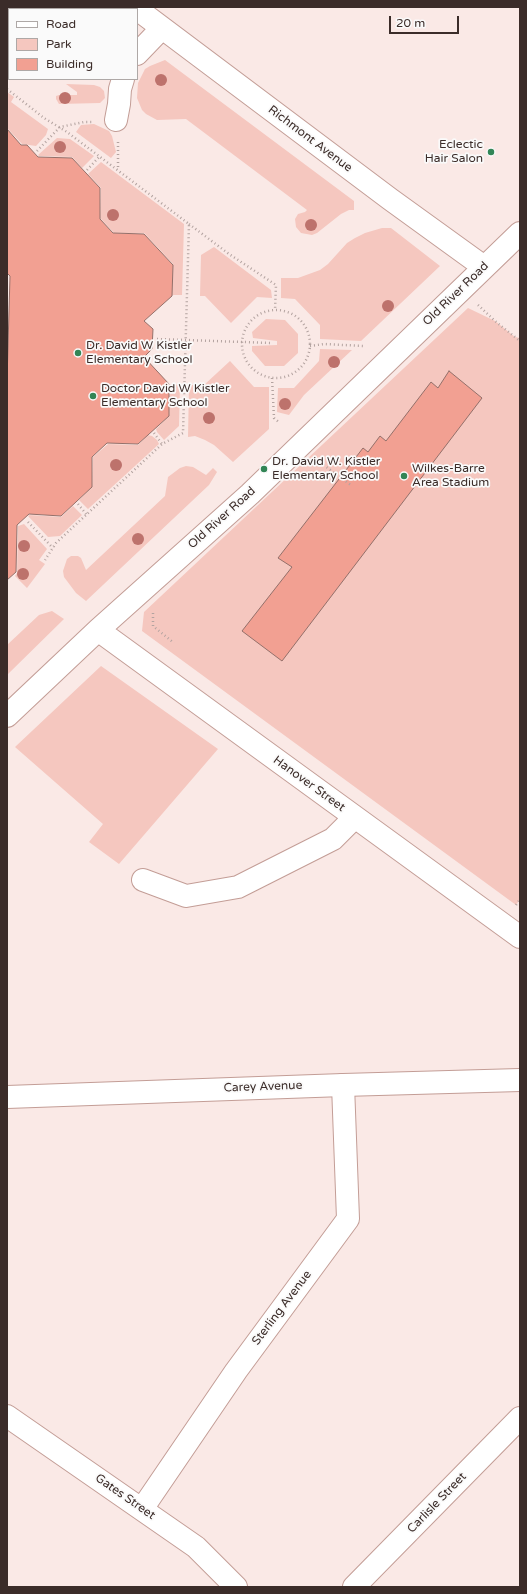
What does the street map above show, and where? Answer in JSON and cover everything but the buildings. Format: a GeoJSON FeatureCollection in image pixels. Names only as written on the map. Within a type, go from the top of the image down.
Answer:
{"type":"FeatureCollection","features":[{"type":"Feature","properties":{"kind":"street","name":"Richmont Avenue"},"geometry":{"type":"LineString","coordinates":[[138,10],[390,199],[484,267]]}},
{"type":"Feature","properties":{"kind":"street"},"geometry":{"type":"LineString","coordinates":[[138,53],[162,28]]}},
{"type":"Feature","properties":{"kind":"street"},"geometry":{"type":"LineString","coordinates":[[116,120],[123,80]]}},
{"type":"Feature","properties":{"kind":"street","name":"Old River Road"},"geometry":{"type":"LineString","coordinates":[[7,716],[98,630],[250,494],[520,233]]}},
{"type":"Feature","properties":{"kind":"street","name":"Hanover Street"},"geometry":{"type":"LineString","coordinates":[[98,630],[520,937]]}},
{"type":"Feature","properties":{"kind":"street"},"geometry":{"type":"LineString","coordinates":[[143,880],[186,896],[238,887],[333,839],[355,817]]}},
{"type":"Feature","properties":{"kind":"street","name":"Carey Avenue"},"geometry":{"type":"LineString","coordinates":[[7,1097],[520,1080]]}},
{"type":"Feature","properties":{"kind":"street","name":"Sterling Avenue"},"geometry":{"type":"LineString","coordinates":[[142,1509],[236,1371],[348,1219],[344,1085]]}},
{"type":"Feature","properties":{"kind":"street","name":"Gates Street"},"geometry":{"type":"LineString","coordinates":[[7,1416],[196,1547],[236,1587]]}},
{"type":"Feature","properties":{"kind":"street","name":"Carlisle Street"},"geometry":{"type":"LineString","coordinates":[[354,1587],[520,1418]]}},
{"type":"Feature","properties":{"kind":"path"},"geometry":{"type":"LineString","coordinates":[[7,89],[44,118],[60,127],[100,156],[229,254],[276,285],[275,310]]}},
{"type":"Feature","properties":{"kind":"path"},"geometry":{"type":"LineString","coordinates":[[37,151],[60,127]]}},
{"type":"Feature","properties":{"kind":"path"},"geometry":{"type":"LineString","coordinates":[[87,170],[100,156]]}},
{"type":"Feature","properties":{"kind":"path"},"geometry":{"type":"LineString","coordinates":[[45,560],[56,543],[162,444],[183,433],[189,224]]}},
{"type":"Feature","properties":{"kind":"path"},"geometry":{"type":"LineString","coordinates":[[475,302],[495,321],[520,341]]}},
{"type":"Feature","properties":{"kind":"path"},"geometry":{"type":"LineString","coordinates":[[275,310],[286,312],[296,317],[304,325],[310,346],[302,366],[293,373],[283,377],[272,378],[261,375],[252,368],[245,359],[242,348],[242,337],[247,326],[254,318],[264,312],[275,310]]}},
{"type":"Feature","properties":{"kind":"path"},"geometry":{"type":"LineString","coordinates":[[158,339],[270,342]]}},
{"type":"Feature","properties":{"kind":"path"},"geometry":{"type":"LineString","coordinates":[[310,346],[324,344],[364,346]]}},
{"type":"Feature","properties":{"kind":"path"},"geometry":{"type":"LineString","coordinates":[[272,378],[274,418],[280,423]]}},
{"type":"Feature","properties":{"kind":"path"},"geometry":{"type":"LineString","coordinates":[[154,433],[162,444]]}},
{"type":"Feature","properties":{"kind":"path"},"geometry":{"type":"LineString","coordinates":[[312,456],[352,486]]}},
{"type":"Feature","properties":{"kind":"path"},"geometry":{"type":"LineString","coordinates":[[78,504],[87,515]]}},
{"type":"Feature","properties":{"kind":"path"},"geometry":{"type":"LineString","coordinates":[[28,522],[53,548]]}},
{"type":"Feature","properties":{"kind":"path"},"geometry":{"type":"LineString","coordinates":[[153,611],[153,626],[174,643]]}},
{"type":"Feature","properties":{"kind":"path"},"geometry":{"type":"LineString","coordinates":[[516,905],[520,899]]}},
{"type":"Feature","properties":{"kind":"green space"},"geometry":{"type":"Polygon","coordinates":[[[165,60],[354,201],[354,210],[349,210],[341,214],[317,233],[312,235],[301,233],[296,227],[295,219],[298,214],[307,210],[186,119],[157,120],[146,114],[142,110],[137,98],[138,83],[145,69],[165,60]]]}},
{"type":"Feature","properties":{"kind":"green space"},"geometry":{"type":"Polygon","coordinates":[[[66,84],[94,85],[100,87],[104,91],[105,98],[100,103],[59,104],[56,96],[77,95],[77,92],[66,84]]]}},
{"type":"Feature","properties":{"kind":"green space"},"geometry":{"type":"Polygon","coordinates":[[[7,92],[14,97],[11,102],[48,129],[46,135],[36,146],[22,144],[7,128],[7,92]]]}},
{"type":"Feature","properties":{"kind":"green space"},"geometry":{"type":"Polygon","coordinates":[[[94,124],[109,131],[112,136],[116,152],[111,158],[76,132],[81,125],[94,124]]]}},
{"type":"Feature","properties":{"kind":"green space"},"geometry":{"type":"Polygon","coordinates":[[[57,138],[70,139],[94,156],[82,168],[72,157],[38,155],[57,138]]]}},
{"type":"Feature","properties":{"kind":"green space"},"geometry":{"type":"Polygon","coordinates":[[[101,162],[184,224],[182,295],[172,295],[173,264],[144,233],[114,233],[100,218],[101,188],[88,174],[101,162]]]}},
{"type":"Feature","properties":{"kind":"green space"},"geometry":{"type":"Polygon","coordinates":[[[382,228],[391,228],[440,266],[361,341],[320,339],[320,325],[295,299],[281,298],[281,278],[298,278],[320,270],[328,264],[347,243],[365,233],[382,228]]]}},
{"type":"Feature","properties":{"kind":"green space"},"geometry":{"type":"Polygon","coordinates":[[[214,247],[271,290],[272,298],[257,297],[231,323],[205,296],[200,296],[201,255],[214,247]]]}},
{"type":"Feature","properties":{"kind":"green space","name":"Wilkes-Barre Area Stadium"},"geometry":{"type":"Polygon","coordinates":[[[468,308],[495,321],[515,337],[520,338],[520,899],[516,905],[142,631],[144,612],[468,308]]]}},
{"type":"Feature","properties":{"kind":"green space"},"geometry":{"type":"Polygon","coordinates":[[[266,319],[285,320],[298,334],[298,353],[284,366],[265,366],[252,351],[252,346],[277,345],[277,341],[253,338],[252,332],[266,319]]]}},
{"type":"Feature","properties":{"kind":"green space"},"geometry":{"type":"Polygon","coordinates":[[[320,349],[352,350],[304,395],[289,415],[277,412],[278,388],[294,388],[319,361],[320,349]]]}},
{"type":"Feature","properties":{"kind":"green space"},"geometry":{"type":"Polygon","coordinates":[[[230,361],[254,387],[269,387],[269,429],[233,462],[214,445],[205,440],[195,436],[188,437],[189,385],[204,385],[230,361]]]}},
{"type":"Feature","properties":{"kind":"green space"},"geometry":{"type":"Polygon","coordinates":[[[170,384],[180,385],[179,426],[164,440],[156,429],[169,416],[170,384]]]}},
{"type":"Feature","properties":{"kind":"green space"},"geometry":{"type":"Polygon","coordinates":[[[148,435],[157,440],[159,444],[88,509],[79,500],[92,487],[93,457],[108,444],[138,445],[148,435]]]}},
{"type":"Feature","properties":{"kind":"green space"},"geometry":{"type":"Polygon","coordinates":[[[186,466],[193,467],[206,475],[213,468],[217,472],[209,485],[86,601],[76,593],[64,577],[63,571],[67,559],[71,556],[78,556],[81,558],[86,570],[165,496],[168,477],[180,468],[186,466]]]}},
{"type":"Feature","properties":{"kind":"green space"},"geometry":{"type":"Polygon","coordinates":[[[73,506],[82,515],[60,536],[48,537],[28,516],[61,517],[73,506]]]}},
{"type":"Feature","properties":{"kind":"green space"},"geometry":{"type":"Polygon","coordinates":[[[24,524],[47,549],[39,560],[45,564],[27,588],[15,576],[17,573],[18,526],[24,524]]]}},
{"type":"Feature","properties":{"kind":"green space"},"geometry":{"type":"Polygon","coordinates":[[[52,611],[64,619],[7,675],[7,645],[39,615],[52,611]]]}},
{"type":"Feature","properties":{"kind":"green space"},"geometry":{"type":"Polygon","coordinates":[[[101,666],[218,749],[119,864],[89,842],[103,824],[15,747],[101,666]]]}},
{"type":"Feature","properties":{"kind":"place","name":"Eclectic Hair Salon"},"geometry":{"type":"Point","coordinates":[491,152]}},
{"type":"Feature","properties":{"kind":"place","name":"Dr. David W Kistler Elementary School"},"geometry":{"type":"Point","coordinates":[78,353]}},
{"type":"Feature","properties":{"kind":"place","name":"Doctor David W Kistler Elementary School"},"geometry":{"type":"Point","coordinates":[93,396]}},
{"type":"Feature","properties":{"kind":"place","name":"Dr. David W. Kistler Elementary School"},"geometry":{"type":"Point","coordinates":[264,469]}},
{"type":"Feature","properties":{"kind":"place","name":"Wilkes-Barre Area Stadium"},"geometry":{"type":"Point","coordinates":[404,476]}}]}
